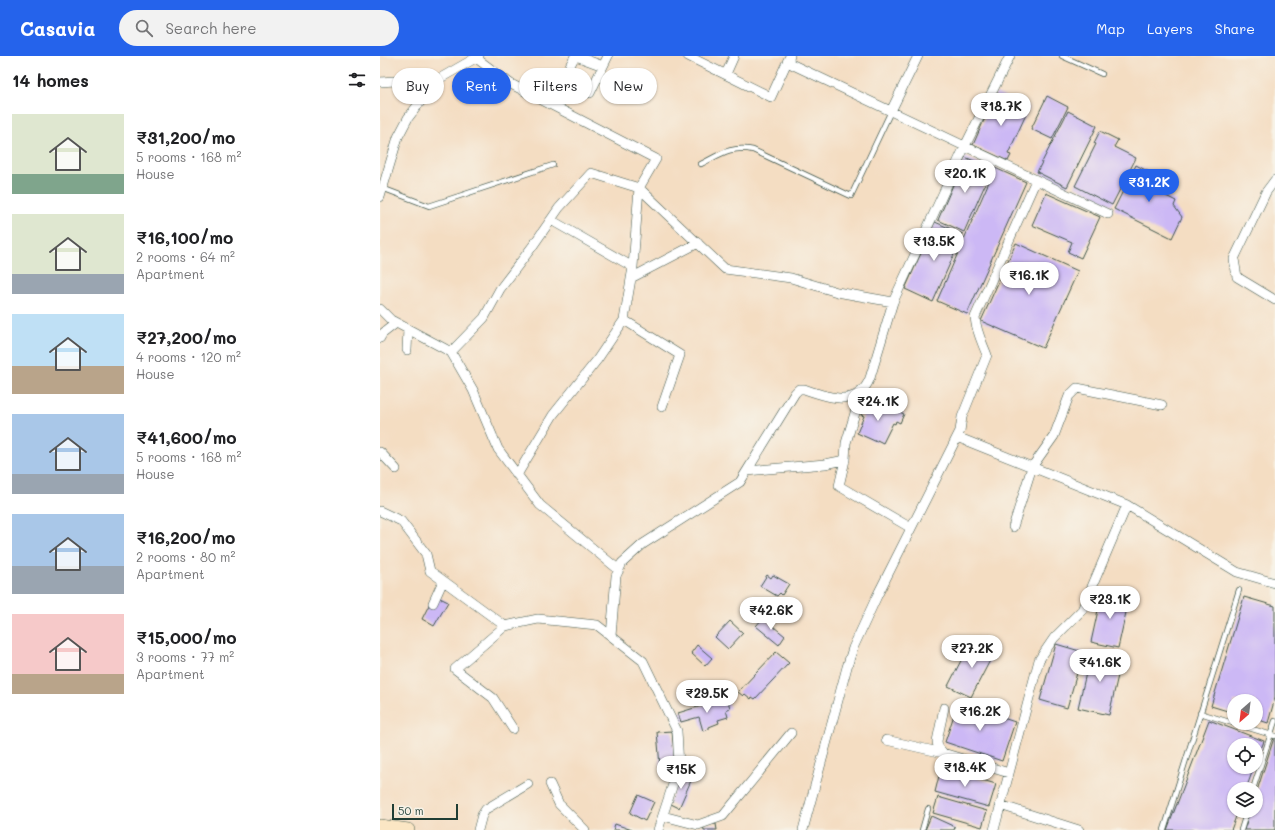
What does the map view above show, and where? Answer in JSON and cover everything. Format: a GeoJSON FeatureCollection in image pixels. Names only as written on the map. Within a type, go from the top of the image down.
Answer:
{"type":"FeatureCollection","features":[{"type":"Feature","properties":{"kind":"street"},"geometry":{"type":"LineString","coordinates":[[569,68],[576,56],[603,66]]}},
{"type":"Feature","properties":{"kind":"street"},"geometry":{"type":"LineString","coordinates":[[592,89],[608,56]]}},
{"type":"Feature","properties":{"kind":"street"},"geometry":{"type":"LineString","coordinates":[[688,56],[772,97],[789,59],[891,111],[1108,214]]}},
{"type":"Feature","properties":{"kind":"street"},"geometry":{"type":"LineString","coordinates":[[726,74],[734,56]]}},
{"type":"Feature","properties":{"kind":"street"},"geometry":{"type":"LineString","coordinates":[[891,111],[918,56]]}},
{"type":"Feature","properties":{"kind":"street"},"geometry":{"type":"LineString","coordinates":[[911,528],[839,486],[845,460],[846,443],[861,393],[867,386],[870,378],[894,302],[965,146],[1010,56]]}},
{"type":"Feature","properties":{"kind":"street"},"geometry":{"type":"LineString","coordinates":[[444,76],[478,57],[511,84],[656,159],[639,188],[633,267],[624,320],[597,360],[553,415],[517,475]]}},
{"type":"Feature","properties":{"kind":"street"},"geometry":{"type":"LineString","coordinates":[[380,82],[392,81]]}},
{"type":"Feature","properties":{"kind":"street"},"geometry":{"type":"LineString","coordinates":[[381,193],[398,137],[408,118],[418,104]]}},
{"type":"Feature","properties":{"kind":"street"},"geometry":{"type":"LineString","coordinates":[[451,352],[484,318],[500,289],[559,208],[591,173],[639,188],[725,269],[791,278],[837,292],[894,302]]}},
{"type":"Feature","properties":{"kind":"street"},"geometry":{"type":"LineString","coordinates":[[803,830],[846,667],[877,596],[960,431],[962,417],[987,355],[976,329],[975,317],[1036,180]]}},
{"type":"Feature","properties":{"kind":"street"},"geometry":{"type":"LineString","coordinates":[[1275,180],[1266,192],[1234,260],[1237,277],[1275,300]]}},
{"type":"Feature","properties":{"kind":"street"},"geometry":{"type":"LineString","coordinates":[[551,220],[633,267]]}},
{"type":"Feature","properties":{"kind":"street"},"geometry":{"type":"LineString","coordinates":[[631,278],[698,243]]}},
{"type":"Feature","properties":{"kind":"street"},"geometry":{"type":"LineString","coordinates":[[380,309],[396,323],[451,352],[473,390],[498,449],[540,505],[619,570]]}},
{"type":"Feature","properties":{"kind":"street"},"geometry":{"type":"LineString","coordinates":[[624,320],[680,355],[662,407]]}},
{"type":"Feature","properties":{"kind":"street"},"geometry":{"type":"LineString","coordinates":[[380,338],[382,334],[396,323]]}},
{"type":"Feature","properties":{"kind":"street"},"geometry":{"type":"LineString","coordinates":[[406,350],[408,329]]}},
{"type":"Feature","properties":{"kind":"street"},"geometry":{"type":"LineString","coordinates":[[1013,527],[1032,467],[1054,436],[1070,396],[1078,388],[1162,405]]}},
{"type":"Feature","properties":{"kind":"street"},"geometry":{"type":"LineString","coordinates":[[611,636],[616,576],[622,563],[643,544],[740,482],[794,392],[799,389],[804,389],[835,398],[848,398],[861,393]]}},
{"type":"Feature","properties":{"kind":"street"},"geometry":{"type":"LineString","coordinates":[[957,437],[1127,505],[1237,572],[1275,583]]}},
{"type":"Feature","properties":{"kind":"street"},"geometry":{"type":"LineString","coordinates":[[380,452],[396,469]]}},
{"type":"Feature","properties":{"kind":"street"},"geometry":{"type":"LineString","coordinates":[[747,471],[825,464],[845,460]]}},
{"type":"Feature","properties":{"kind":"street"},"geometry":{"type":"LineString","coordinates":[[994,830],[1039,660],[1054,638],[1082,610],[1127,505]]}},
{"type":"Feature","properties":{"kind":"street"},"geometry":{"type":"LineString","coordinates":[[380,511],[401,521],[426,554],[430,571],[505,626]]}},
{"type":"Feature","properties":{"kind":"street"},"geometry":{"type":"LineString","coordinates":[[433,603],[443,581]]}},
{"type":"Feature","properties":{"kind":"street"},"geometry":{"type":"LineString","coordinates":[[513,729],[493,698],[455,669],[505,626],[538,619],[598,625],[643,661],[677,731],[679,766],[658,830]]}},
{"type":"Feature","properties":{"kind":"street"},"geometry":{"type":"LineString","coordinates":[[943,753],[938,747],[937,741],[944,708]]}},
{"type":"Feature","properties":{"kind":"street"},"geometry":{"type":"LineString","coordinates":[[663,816],[698,825],[723,816],[791,733]]}},
{"type":"Feature","properties":{"kind":"street"},"geometry":{"type":"LineString","coordinates":[[886,740],[943,753],[1009,773]]}},
{"type":"Feature","properties":{"kind":"street"},"geometry":{"type":"LineString","coordinates":[[478,830],[482,814],[486,809],[528,784]]}},
{"type":"Feature","properties":{"kind":"street"},"geometry":{"type":"LineString","coordinates":[[550,784],[559,804],[585,830]]}},
{"type":"Feature","properties":{"kind":"street"},"geometry":{"type":"LineString","coordinates":[[1000,805],[1079,830]]}},
{"type":"Feature","properties":{"kind":"street"},"geometry":{"type":"LineString","coordinates":[[380,826],[408,830]]}},
{"type":"Feature","properties":{"kind":"lane"},"geometry":{"type":"LineString","coordinates":[[1062,56],[1102,74]]}},
{"type":"Feature","properties":{"kind":"lane"},"geometry":{"type":"LineString","coordinates":[[701,164],[734,148],[744,148],[753,150],[851,196],[891,111]]}},
{"type":"Feature","properties":{"kind":"lane"},"geometry":{"type":"LineString","coordinates":[[381,193],[429,206],[553,165]]}},
{"type":"Feature","properties":{"kind":"lane"},"geometry":{"type":"LineString","coordinates":[[1164,830],[1239,590]]}},
{"type":"Feature","properties":{"kind":"lane"},"geometry":{"type":"LineString","coordinates":[[1200,713],[1273,736]]}},
{"type":"Feature","properties":{"kind":"lane"},"geometry":{"type":"LineString","coordinates":[[1257,782],[1273,736],[1275,721]]}},
{"type":"Feature","properties":{"kind":"lane"},"geometry":{"type":"LineString","coordinates":[[922,830],[928,809]]}},
{"type":"Feature","properties":{"kind":"lane"},"geometry":{"type":"LineString","coordinates":[[1241,830],[1244,818]]}},
{"type":"Feature","properties":{"kind":"building"},"geometry":{"type":"Polygon","coordinates":[[[996,93],[1029,108],[1008,154],[1011,155],[1008,161],[973,145],[996,93]]]}},
{"type":"Feature","properties":{"kind":"building"},"geometry":{"type":"Polygon","coordinates":[[[1047,96],[1068,107],[1052,139],[1031,129],[1047,96]]]}},
{"type":"Feature","properties":{"kind":"building"},"geometry":{"type":"Polygon","coordinates":[[[1068,111],[1097,126],[1067,187],[1037,172],[1068,111]]]}},
{"type":"Feature","properties":{"kind":"building"},"geometry":{"type":"Polygon","coordinates":[[[1100,131],[1118,140],[1114,147],[1136,158],[1112,205],[1075,186],[1096,144],[1094,143],[1100,131]]]}},
{"type":"Feature","properties":{"kind":"building"},"geometry":{"type":"Polygon","coordinates":[[[965,157],[992,169],[964,232],[938,220],[965,157]]]}},
{"type":"Feature","properties":{"kind":"building"},"geometry":{"type":"Polygon","coordinates":[[[1136,165],[1151,173],[1149,177],[1171,188],[1166,196],[1176,201],[1174,206],[1182,217],[1172,238],[1114,209],[1136,165]]]}},
{"type":"Feature","properties":{"kind":"building"},"geometry":{"type":"Polygon","coordinates":[[[995,168],[1026,182],[967,314],[937,301],[995,168]]]}},
{"type":"Feature","properties":{"kind":"building"},"geometry":{"type":"Polygon","coordinates":[[[1046,193],[1100,217],[1081,258],[1068,252],[1072,242],[1032,225],[1046,193]]]}},
{"type":"Feature","properties":{"kind":"building"},"geometry":{"type":"Polygon","coordinates":[[[935,222],[963,234],[933,302],[905,289],[935,222]]]}},
{"type":"Feature","properties":{"kind":"building"},"geometry":{"type":"Polygon","coordinates":[[[1016,243],[1078,271],[1043,348],[981,321],[1016,243]]]}},
{"type":"Feature","properties":{"kind":"building"},"geometry":{"type":"Polygon","coordinates":[[[881,404],[904,414],[900,423],[896,421],[895,424],[893,423],[883,443],[877,440],[877,442],[857,433],[864,416],[861,415],[864,408],[881,404]]]}},
{"type":"Feature","properties":{"kind":"building"},"geometry":{"type":"Polygon","coordinates":[[[767,575],[771,578],[773,575],[789,584],[782,595],[780,593],[777,596],[760,586],[767,575]]]}},
{"type":"Feature","properties":{"kind":"building"},"geometry":{"type":"Polygon","coordinates":[[[1102,592],[1129,599],[1118,648],[1091,642],[1102,592]]]}},
{"type":"Feature","properties":{"kind":"building"},"geometry":{"type":"Polygon","coordinates":[[[434,595],[448,602],[434,626],[422,619],[434,595]]]}},
{"type":"Feature","properties":{"kind":"building"},"geometry":{"type":"Polygon","coordinates":[[[1244,597],[1275,606],[1275,698],[1268,723],[1263,721],[1263,694],[1227,694],[1227,711],[1211,706],[1244,597]]]}},
{"type":"Feature","properties":{"kind":"building"},"geometry":{"type":"Polygon","coordinates":[[[763,618],[785,636],[779,645],[756,626],[763,618]]]}},
{"type":"Feature","properties":{"kind":"building"},"geometry":{"type":"Polygon","coordinates":[[[730,621],[743,633],[728,649],[715,637],[730,621]]]}},
{"type":"Feature","properties":{"kind":"building"},"geometry":{"type":"Polygon","coordinates":[[[986,641],[997,647],[971,697],[948,686],[969,645],[981,651],[986,641]]]}},
{"type":"Feature","properties":{"kind":"building"},"geometry":{"type":"Polygon","coordinates":[[[1056,644],[1083,652],[1067,708],[1040,700],[1056,644]]]}},
{"type":"Feature","properties":{"kind":"building"},"geometry":{"type":"Polygon","coordinates":[[[697,645],[712,658],[705,666],[691,653],[697,645]]]}},
{"type":"Feature","properties":{"kind":"building"},"geometry":{"type":"Polygon","coordinates":[[[1091,651],[1122,658],[1109,715],[1078,708],[1091,651]]]}},
{"type":"Feature","properties":{"kind":"building"},"geometry":{"type":"Polygon","coordinates":[[[776,652],[789,663],[755,699],[752,697],[751,699],[745,694],[743,696],[738,692],[776,652]]]}},
{"type":"Feature","properties":{"kind":"building"},"geometry":{"type":"Polygon","coordinates":[[[727,698],[730,708],[726,710],[728,717],[718,720],[719,723],[709,727],[709,729],[703,731],[699,717],[681,722],[678,713],[727,698]]]}},
{"type":"Feature","properties":{"kind":"building"},"geometry":{"type":"Polygon","coordinates":[[[958,703],[1015,722],[1002,761],[945,742],[958,703]]]}},
{"type":"Feature","properties":{"kind":"building"},"geometry":{"type":"Polygon","coordinates":[[[1209,720],[1227,727],[1227,730],[1235,730],[1256,738],[1227,738],[1227,774],[1251,774],[1249,782],[1227,782],[1227,818],[1235,818],[1231,830],[1167,830],[1209,720]]]}},
{"type":"Feature","properties":{"kind":"building"},"geometry":{"type":"Polygon","coordinates":[[[672,731],[675,764],[660,766],[657,732],[672,731]]]}},
{"type":"Feature","properties":{"kind":"building"},"geometry":{"type":"Polygon","coordinates":[[[1275,738],[1275,830],[1244,830],[1248,818],[1263,818],[1263,782],[1260,782],[1275,738]]]}},
{"type":"Feature","properties":{"kind":"building"},"geometry":{"type":"Polygon","coordinates":[[[941,768],[996,784],[989,807],[935,792],[941,768]]]}},
{"type":"Feature","properties":{"kind":"building"},"geometry":{"type":"Polygon","coordinates":[[[683,772],[693,776],[679,808],[669,803],[683,772]]]}},
{"type":"Feature","properties":{"kind":"building"},"geometry":{"type":"Polygon","coordinates":[[[638,795],[654,802],[645,821],[630,813],[638,795]]]}},
{"type":"Feature","properties":{"kind":"building"},"geometry":{"type":"Polygon","coordinates":[[[938,797],[987,811],[982,827],[933,813],[938,797]]]}},
{"type":"Feature","properties":{"kind":"building"},"geometry":{"type":"Polygon","coordinates":[[[931,816],[955,827],[954,830],[925,830],[931,816]]]}},
{"type":"Feature","properties":{"kind":"building"},"geometry":{"type":"Polygon","coordinates":[[[615,824],[632,830],[613,830],[615,824]]]}},
{"type":"Feature","properties":{"kind":"building"},"geometry":{"type":"Polygon","coordinates":[[[716,824],[717,830],[704,830],[703,825],[716,824]]]}}]}
